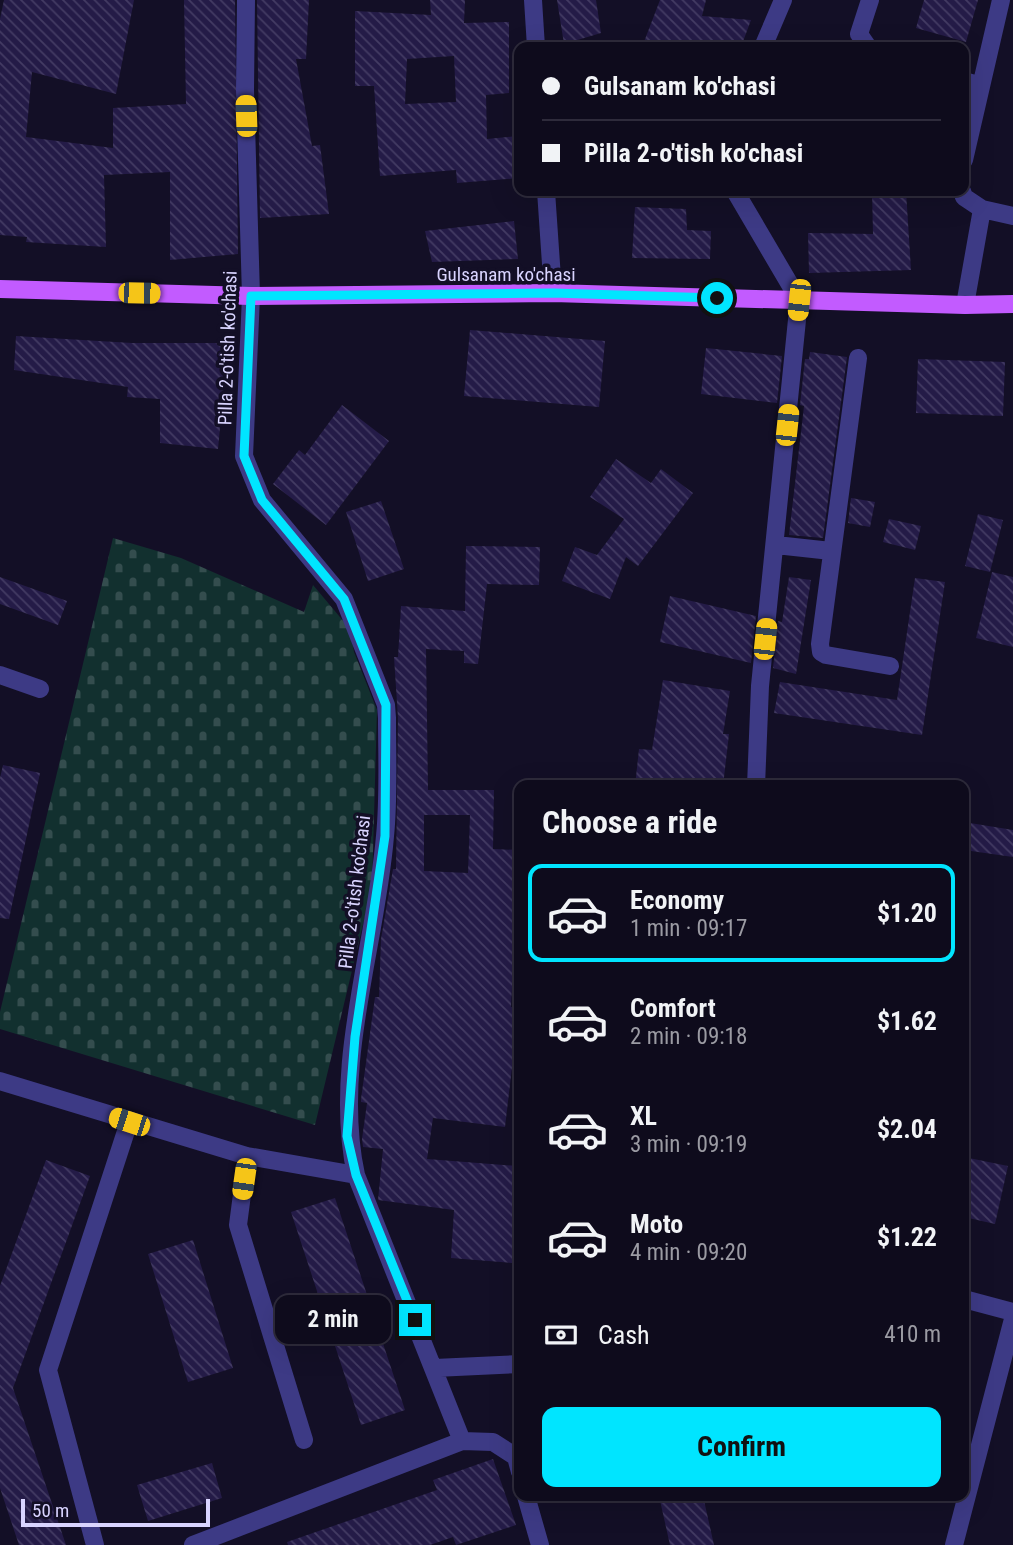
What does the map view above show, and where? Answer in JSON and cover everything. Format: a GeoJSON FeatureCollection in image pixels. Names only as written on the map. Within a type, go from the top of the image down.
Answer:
{"type":"FeatureCollection","features":[{"type":"Feature","properties":{"kind":"main road","name":"Gulsanam ko'chasi"},"geometry":{"type":"LineString","coordinates":[[0,289],[251,296],[553,293],[965,305],[1013,304]]}},
{"type":"Feature","properties":{"kind":"street","name":"Pilla 2-o'tish ko'chasi"},"geometry":{"type":"LineString","coordinates":[[246,0],[245,90],[251,296],[244,456],[262,500],[344,599],[386,705],[385,836],[355,1037],[347,1136],[356,1175],[462,1441]]}},
{"type":"Feature","properties":{"kind":"street"},"geometry":{"type":"LineString","coordinates":[[533,0],[536,42]]}},
{"type":"Feature","properties":{"kind":"street"},"geometry":{"type":"LineString","coordinates":[[765,42],[783,0]]}},
{"type":"Feature","properties":{"kind":"street"},"geometry":{"type":"LineString","coordinates":[[865,42],[859,34],[870,0]]}},
{"type":"Feature","properties":{"kind":"street"},"geometry":{"type":"LineString","coordinates":[[969,118],[973,84],[1001,0]]}},
{"type":"Feature","properties":{"kind":"street"},"geometry":{"type":"LineString","coordinates":[[546,196],[553,293]]}},
{"type":"Feature","properties":{"kind":"street"},"geometry":{"type":"LineString","coordinates":[[738,196],[799,300],[760,686],[756,780]]}},
{"type":"Feature","properties":{"kind":"street"},"geometry":{"type":"LineString","coordinates":[[964,196],[982,209],[1013,216]]}},
{"type":"Feature","properties":{"kind":"street"},"geometry":{"type":"LineString","coordinates":[[965,305],[982,209]]}},
{"type":"Feature","properties":{"kind":"street"},"geometry":{"type":"LineString","coordinates":[[858,358],[831,551],[821,652],[890,666]]}},
{"type":"Feature","properties":{"kind":"street"},"geometry":{"type":"LineString","coordinates":[[776,545],[831,551]]}},
{"type":"Feature","properties":{"kind":"street"},"geometry":{"type":"LineString","coordinates":[[0,676],[40,689]]}},
{"type":"Feature","properties":{"kind":"street"},"geometry":{"type":"LineString","coordinates":[[0,1081],[247,1156],[356,1175]]}},
{"type":"Feature","properties":{"kind":"street"},"geometry":{"type":"LineString","coordinates":[[95,1545],[48,1370],[129,1122]]}},
{"type":"Feature","properties":{"kind":"street"},"geometry":{"type":"LineString","coordinates":[[247,1156],[238,1225],[304,1440]]}},
{"type":"Feature","properties":{"kind":"street"},"geometry":{"type":"LineString","coordinates":[[969,1299],[1013,1312]]}},
{"type":"Feature","properties":{"kind":"street"},"geometry":{"type":"LineString","coordinates":[[969,1488],[1013,1319]]}},
{"type":"Feature","properties":{"kind":"street"},"geometry":{"type":"LineString","coordinates":[[435,1368],[514,1364]]}},
{"type":"Feature","properties":{"kind":"street"},"geometry":{"type":"LineString","coordinates":[[193,1545],[462,1441],[494,1442],[514,1456]]}},
{"type":"Feature","properties":{"kind":"street"},"geometry":{"type":"LineString","coordinates":[[527,1501],[540,1545]]}},
{"type":"Feature","properties":{"kind":"street"},"geometry":{"type":"LineString","coordinates":[[954,1545],[965,1501]]}},
{"type":"Feature","properties":{"kind":"green space"},"geometry":{"type":"Polygon","coordinates":[[[113,538],[181,558],[304,612],[313,585],[350,629],[354,652],[377,710],[372,887],[315,1125],[0,1029],[0,1012],[113,538]]]}},
{"type":"Feature","properties":{"kind":"building"},"geometry":{"type":"Polygon","coordinates":[[[4,0],[134,0],[116,94],[32,72],[26,137],[113,148],[113,108],[186,104],[184,0],[235,0],[238,254],[170,260],[170,172],[104,175],[106,247],[26,242],[27,237],[0,235],[0,19],[4,0]]]}},
{"type":"Feature","properties":{"kind":"building"},"geometry":{"type":"Polygon","coordinates":[[[257,0],[309,0],[306,59],[296,59],[312,146],[320,145],[329,214],[260,218],[257,0]]]}},
{"type":"Feature","properties":{"kind":"building"},"geometry":{"type":"Polygon","coordinates":[[[430,0],[465,0],[464,23],[509,22],[509,93],[486,95],[487,139],[514,136],[514,178],[457,183],[456,170],[380,176],[374,86],[355,86],[355,11],[431,15],[430,0]],[[454,56],[407,59],[405,104],[456,102],[454,56]]]}},
{"type":"Feature","properties":{"kind":"building"},"geometry":{"type":"Polygon","coordinates":[[[557,0],[596,0],[601,33],[564,42],[557,0]]]}},
{"type":"Feature","properties":{"kind":"building"},"geometry":{"type":"Polygon","coordinates":[[[660,0],[706,0],[702,16],[751,20],[743,42],[644,42],[660,0]]]}},
{"type":"Feature","properties":{"kind":"building"},"geometry":{"type":"Polygon","coordinates":[[[924,0],[978,0],[966,42],[916,28],[924,0]]]}},
{"type":"Feature","properties":{"kind":"building"},"geometry":{"type":"Polygon","coordinates":[[[872,196],[906,196],[911,270],[809,273],[808,233],[873,234],[872,196]]]}},
{"type":"Feature","properties":{"kind":"building"},"geometry":{"type":"Polygon","coordinates":[[[635,207],[686,209],[687,230],[711,231],[710,259],[632,258],[635,207]]]}},
{"type":"Feature","properties":{"kind":"building"},"geometry":{"type":"Polygon","coordinates":[[[514,221],[518,259],[432,262],[425,231],[514,221]]]}},
{"type":"Feature","properties":{"kind":"building"},"geometry":{"type":"Polygon","coordinates":[[[470,330],[605,341],[599,407],[464,396],[470,330]]]}},
{"type":"Feature","properties":{"kind":"building"},"geometry":{"type":"Polygon","coordinates":[[[16,336],[132,343],[228,343],[218,449],[160,443],[160,399],[127,397],[128,387],[14,370],[16,336]]]}},
{"type":"Feature","properties":{"kind":"building"},"geometry":{"type":"Polygon","coordinates":[[[706,348],[782,356],[777,403],[701,394],[706,348]]]}},
{"type":"Feature","properties":{"kind":"building"},"geometry":{"type":"Polygon","coordinates":[[[810,352],[847,357],[823,538],[789,535],[804,406],[800,405],[805,359],[809,359],[810,352]]]}},
{"type":"Feature","properties":{"kind":"building"},"geometry":{"type":"Polygon","coordinates":[[[918,359],[1005,362],[1003,416],[916,413],[918,359]]]}},
{"type":"Feature","properties":{"kind":"building"},"geometry":{"type":"Polygon","coordinates":[[[342,405],[389,441],[326,525],[273,484],[299,450],[305,455],[342,405]]]}},
{"type":"Feature","properties":{"kind":"building"},"geometry":{"type":"Polygon","coordinates":[[[616,459],[651,483],[661,469],[693,493],[638,566],[626,557],[610,599],[562,581],[575,547],[597,555],[624,519],[590,497],[616,459]]]}},
{"type":"Feature","properties":{"kind":"building"},"geometry":{"type":"Polygon","coordinates":[[[851,498],[875,502],[870,527],[848,523],[851,498]]]}},
{"type":"Feature","properties":{"kind":"building"},"geometry":{"type":"Polygon","coordinates":[[[381,501],[404,569],[368,581],[346,512],[381,501]]]}},
{"type":"Feature","properties":{"kind":"building"},"geometry":{"type":"Polygon","coordinates":[[[978,514],[1003,520],[990,572],[965,566],[978,514]]]}},
{"type":"Feature","properties":{"kind":"building"},"geometry":{"type":"Polygon","coordinates":[[[889,519],[921,526],[915,550],[883,542],[889,519]]]}},
{"type":"Feature","properties":{"kind":"building"},"geometry":{"type":"Polygon","coordinates":[[[466,546],[540,547],[539,585],[487,584],[478,664],[464,663],[464,651],[426,649],[428,790],[494,790],[493,849],[514,850],[511,1007],[514,1007],[514,1050],[505,1127],[433,1118],[427,1159],[514,1166],[512,1263],[451,1258],[454,1210],[378,1200],[383,1149],[363,1147],[367,1103],[361,1102],[361,1099],[375,997],[379,997],[381,939],[393,869],[396,869],[398,718],[394,657],[398,657],[401,606],[465,611],[466,546]],[[424,815],[424,871],[468,873],[470,815],[424,815]]]}},
{"type":"Feature","properties":{"kind":"building"},"geometry":{"type":"Polygon","coordinates":[[[992,572],[1013,577],[1013,647],[976,638],[992,572]]]}},
{"type":"Feature","properties":{"kind":"building"},"geometry":{"type":"Polygon","coordinates":[[[0,577],[67,601],[58,625],[0,604],[0,577]]]}},
{"type":"Feature","properties":{"kind":"building"},"geometry":{"type":"Polygon","coordinates":[[[789,577],[811,580],[796,674],[773,668],[778,621],[782,622],[789,577]]]}},
{"type":"Feature","properties":{"kind":"building"},"geometry":{"type":"Polygon","coordinates":[[[915,578],[945,582],[922,735],[774,713],[780,682],[897,700],[915,578]]]}},
{"type":"Feature","properties":{"kind":"building"},"geometry":{"type":"Polygon","coordinates":[[[670,596],[756,616],[751,663],[660,642],[670,596]]]}},
{"type":"Feature","properties":{"kind":"building"},"geometry":{"type":"Polygon","coordinates":[[[663,680],[730,691],[723,734],[729,734],[724,780],[636,780],[639,749],[652,750],[663,680]]]}},
{"type":"Feature","properties":{"kind":"building"},"geometry":{"type":"Polygon","coordinates":[[[3,765],[40,773],[9,919],[0,918],[0,778],[3,765]]]}},
{"type":"Feature","properties":{"kind":"building"},"geometry":{"type":"Polygon","coordinates":[[[969,823],[1013,830],[1013,857],[969,851],[969,823]]]}},
{"type":"Feature","properties":{"kind":"building"},"geometry":{"type":"Polygon","coordinates":[[[969,1158],[1008,1166],[995,1224],[969,1218],[969,1158]]]}},
{"type":"Feature","properties":{"kind":"building"},"geometry":{"type":"Polygon","coordinates":[[[46,1160],[90,1176],[13,1388],[66,1545],[19,1545],[0,1488],[0,1286],[46,1160]]]}},
{"type":"Feature","properties":{"kind":"building"},"geometry":{"type":"Polygon","coordinates":[[[335,1198],[405,1410],[361,1425],[291,1212],[335,1198]]]}},
{"type":"Feature","properties":{"kind":"building"},"geometry":{"type":"Polygon","coordinates":[[[193,1240],[233,1368],[188,1382],[148,1254],[193,1240]]]}},
{"type":"Feature","properties":{"kind":"building"},"geometry":{"type":"Polygon","coordinates":[[[493,1459],[516,1525],[456,1545],[453,1537],[430,1545],[288,1545],[287,1542],[437,1490],[433,1480],[493,1459]]]}},
{"type":"Feature","properties":{"kind":"building"},"geometry":{"type":"Polygon","coordinates":[[[212,1463],[222,1498],[148,1521],[137,1485],[212,1463]]]}},
{"type":"Feature","properties":{"kind":"building"},"geometry":{"type":"Polygon","coordinates":[[[660,1501],[704,1501],[714,1545],[670,1545],[660,1501]]]}},
{"type":"Feature","properties":{"kind":"route"},"geometry":{"type":"LineString","coordinates":[[415,1320],[356,1175],[347,1136],[355,1037],[385,836],[386,705],[344,599],[262,500],[244,456],[251,296],[553,293],[717,298]]}}]}
